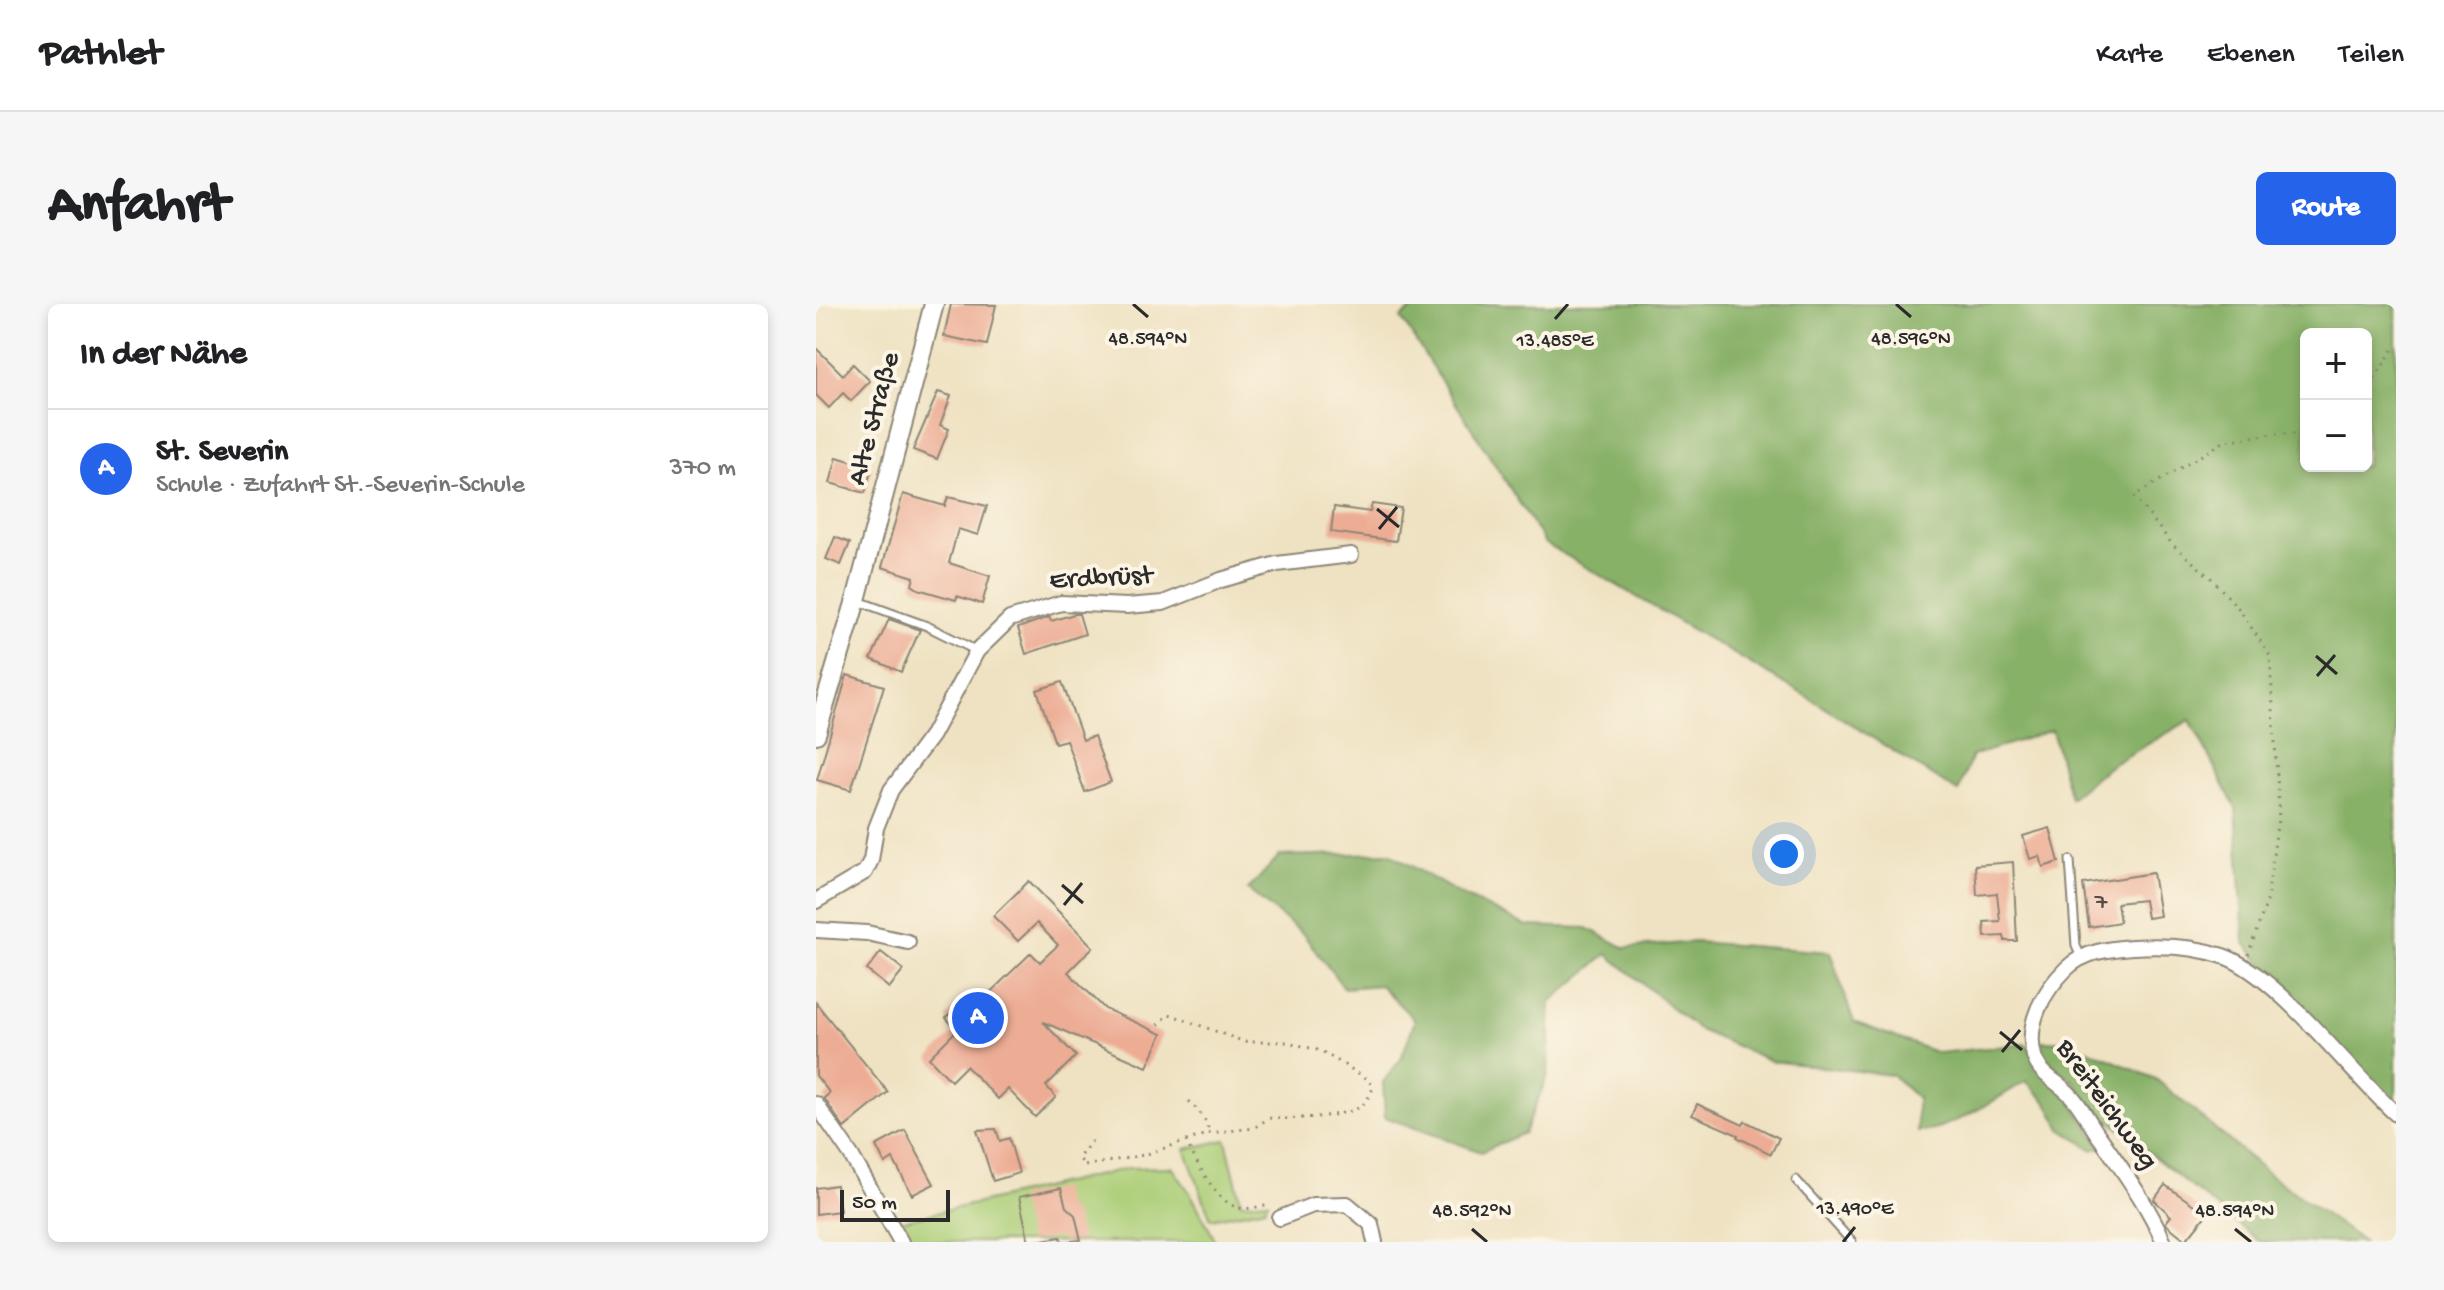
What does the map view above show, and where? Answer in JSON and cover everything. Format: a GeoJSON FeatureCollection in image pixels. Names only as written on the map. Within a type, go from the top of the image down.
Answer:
{"type":"FeatureCollection","features":[{"type":"Feature","properties":{"kind":"street","name":"Alte Straße"},"geometry":{"type":"LineString","coordinates":[[816,734],[821,696],[856,600],[934,304]]}},
{"type":"Feature","properties":{"kind":"street","name":"Erdbrüst"},"geometry":{"type":"LineString","coordinates":[[816,901],[865,872],[871,860],[876,828],[891,790],[932,735],[977,651],[1010,619],[1061,603],[1127,606],[1163,603],[1221,580],[1277,564],[1351,555]]}},
{"type":"Feature","properties":{"kind":"street"},"geometry":{"type":"LineString","coordinates":[[816,930],[867,933],[908,942]]}},
{"type":"Feature","properties":{"kind":"street"},"geometry":{"type":"LineString","coordinates":[[2081,957],[2119,948],[2177,946],[2224,956],[2244,966],[2275,991],[2396,1114]]}},
{"type":"Feature","properties":{"kind":"street","name":"Breiteichweg"},"geometry":{"type":"LineString","coordinates":[[2081,957],[2057,979],[2036,1011],[2032,1030],[2034,1060],[2041,1070],[2074,1098],[2147,1208],[2164,1242]]}},
{"type":"Feature","properties":{"kind":"street"},"geometry":{"type":"LineString","coordinates":[[816,1104],[851,1155],[901,1242]]}},
{"type":"Feature","properties":{"kind":"street"},"geometry":{"type":"LineString","coordinates":[[1280,1218],[1313,1205],[1347,1204],[1371,1224],[1375,1242]]}},
{"type":"Feature","properties":{"kind":"lane"},"geometry":{"type":"LineString","coordinates":[[856,600],[927,626],[977,651]]}},
{"type":"Feature","properties":{"kind":"lane"},"geometry":{"type":"LineString","coordinates":[[2070,860],[2076,946],[2081,957]]}},
{"type":"Feature","properties":{"kind":"lane"},"geometry":{"type":"LineString","coordinates":[[1796,1180],[1852,1242]]}},
{"type":"Feature","properties":{"kind":"path"},"geometry":{"type":"LineString","coordinates":[[2372,383],[2396,345]]}},
{"type":"Feature","properties":{"kind":"path"},"geometry":{"type":"LineString","coordinates":[[2244,966],[2267,901],[2279,811],[2270,656],[2240,610],[2212,579],[2172,544],[2134,496],[2225,441],[2272,434],[2300,434]]}},
{"type":"Feature","properties":{"kind":"path"},"geometry":{"type":"LineString","coordinates":[[1092,1141],[1079,1157],[1084,1166],[1144,1155],[1210,1133],[1254,1128],[1269,1118],[1293,1121],[1358,1109],[1373,1088],[1368,1079],[1321,1051],[1288,1042],[1245,1042],[1169,1014],[1158,1025]]}},
{"type":"Feature","properties":{"kind":"path"},"geometry":{"type":"LineString","coordinates":[[1189,1101],[1203,1116],[1210,1133]]}},
{"type":"Feature","properties":{"kind":"path"},"geometry":{"type":"LineString","coordinates":[[1186,1141],[1204,1176],[1225,1200],[1238,1208],[1269,1205],[1280,1218]]}},
{"type":"Feature","properties":{"kind":"green space"},"geometry":{"type":"Polygon","coordinates":[[[1419,304],[2396,304],[2396,1107],[2289,996],[2244,942],[2236,809],[2190,720],[2110,766],[2070,798],[2052,730],[1972,756],[1958,792],[1816,702],[1545,543],[1401,318],[1419,304]]]}},
{"type":"Feature","properties":{"kind":"green space"},"geometry":{"type":"Polygon","coordinates":[[[1389,853],[1460,894],[1527,926],[1587,928],[1625,948],[1695,942],[1830,952],[1854,1022],[1938,1053],[2026,1044],[2102,1147],[2093,1150],[2061,1129],[2046,1101],[2026,1081],[1959,1119],[1917,1132],[1917,1098],[1892,1075],[1771,1061],[1699,1030],[1607,954],[1551,1002],[1548,1075],[1524,1133],[1481,1152],[1385,1117],[1383,1082],[1401,1059],[1415,1020],[1380,985],[1344,988],[1303,934],[1248,890],[1279,856],[1389,853]]]}},
{"type":"Feature","properties":{"kind":"green space"},"geometry":{"type":"Polygon","coordinates":[[[2042,1041],[2070,1042],[2156,1079],[2269,1174],[2363,1242],[2260,1242],[2095,1109],[2072,1080],[2049,1063],[2042,1049],[2042,1041]]]}},
{"type":"Feature","properties":{"kind":"green space"},"geometry":{"type":"Polygon","coordinates":[[[1226,1140],[1241,1203],[1268,1201],[1265,1208],[1211,1219],[1185,1149],[1226,1140]]]}},
{"type":"Feature","properties":{"kind":"green space"},"geometry":{"type":"Polygon","coordinates":[[[1172,1167],[1192,1196],[1216,1242],[903,1242],[892,1223],[1129,1168],[1172,1167]]]}},
{"type":"Feature","properties":{"kind":"building"},"geometry":{"type":"Polygon","coordinates":[[[951,304],[996,305],[987,345],[944,336],[951,304]]]}},
{"type":"Feature","properties":{"kind":"building"},"geometry":{"type":"Polygon","coordinates":[[[816,348],[843,375],[853,364],[870,381],[851,401],[843,393],[829,408],[816,395],[816,348]]]}},
{"type":"Feature","properties":{"kind":"building"},"geometry":{"type":"Polygon","coordinates":[[[938,392],[951,396],[940,425],[949,429],[937,459],[913,450],[938,392]]]}},
{"type":"Feature","properties":{"kind":"building"},"geometry":{"type":"Polygon","coordinates":[[[837,457],[872,468],[865,493],[830,483],[837,457]]]}},
{"type":"Feature","properties":{"kind":"building"},"geometry":{"type":"Polygon","coordinates":[[[903,494],[945,506],[948,497],[987,506],[978,535],[958,529],[949,563],[990,576],[982,604],[918,589],[912,585],[914,577],[882,567],[903,494]]]}},
{"type":"Feature","properties":{"kind":"building"},"geometry":{"type":"Polygon","coordinates":[[[1372,504],[1401,508],[1396,541],[1331,532],[1334,507],[1370,512],[1372,504]]]}},
{"type":"Feature","properties":{"kind":"building"},"geometry":{"type":"Polygon","coordinates":[[[835,537],[850,543],[841,565],[826,559],[835,537]]]}},
{"type":"Feature","properties":{"kind":"building"},"geometry":{"type":"Polygon","coordinates":[[[1079,614],[1085,634],[1026,654],[1018,628],[1049,617],[1051,621],[1079,614]]]}},
{"type":"Feature","properties":{"kind":"building"},"geometry":{"type":"Polygon","coordinates":[[[889,619],[920,630],[901,672],[871,659],[889,619]]]}},
{"type":"Feature","properties":{"kind":"building"},"geometry":{"type":"Polygon","coordinates":[[[847,675],[884,686],[851,790],[817,780],[847,675]]]}},
{"type":"Feature","properties":{"kind":"building"},"geometry":{"type":"Polygon","coordinates":[[[1062,682],[1083,740],[1094,736],[1111,782],[1085,792],[1066,740],[1055,743],[1037,690],[1062,682]]]}},
{"type":"Feature","properties":{"kind":"building"},"geometry":{"type":"Polygon","coordinates":[[[2050,828],[2059,862],[2043,867],[2040,856],[2030,859],[2023,836],[2050,828]]]}},
{"type":"Feature","properties":{"kind":"building"},"geometry":{"type":"Polygon","coordinates":[[[2013,862],[2017,941],[2005,941],[2004,936],[1985,937],[1984,922],[2000,921],[1997,893],[1977,895],[1975,865],[2013,862]]]}},
{"type":"Feature","properties":{"kind":"building"},"geometry":{"type":"Polygon","coordinates":[[[2153,873],[2160,916],[2147,918],[2144,900],[2117,903],[2120,922],[2089,927],[2083,884],[2153,873]]]}},
{"type":"Feature","properties":{"kind":"building"},"geometry":{"type":"Polygon","coordinates":[[[1029,881],[1093,947],[1068,972],[1105,1009],[1162,1034],[1147,1067],[1043,1022],[1076,1056],[1046,1086],[1056,1097],[1035,1117],[1008,1089],[998,1099],[966,1066],[951,1081],[929,1058],[957,1030],[946,1018],[967,997],[976,1006],[1031,953],[1040,962],[1058,945],[1037,923],[1018,941],[993,916],[1029,881]]]}},
{"type":"Feature","properties":{"kind":"building"},"geometry":{"type":"Polygon","coordinates":[[[881,952],[904,970],[889,988],[867,970],[881,952]]]}},
{"type":"Feature","properties":{"kind":"building"},"geometry":{"type":"Polygon","coordinates":[[[816,1003],[888,1092],[844,1128],[824,1098],[830,1093],[816,1076],[816,1003]]]}},
{"type":"Feature","properties":{"kind":"building"},"geometry":{"type":"Polygon","coordinates":[[[1697,1104],[1743,1125],[1745,1121],[1779,1138],[1771,1154],[1738,1135],[1692,1115],[1697,1104]]]}},
{"type":"Feature","properties":{"kind":"building"},"geometry":{"type":"Polygon","coordinates":[[[996,1129],[1000,1141],[1009,1138],[1019,1173],[993,1181],[977,1130],[996,1129]]]}},
{"type":"Feature","properties":{"kind":"building"},"geometry":{"type":"Polygon","coordinates":[[[905,1130],[934,1184],[912,1195],[893,1159],[885,1164],[876,1146],[905,1130]]]}},
{"type":"Feature","properties":{"kind":"building"},"geometry":{"type":"Polygon","coordinates":[[[836,1185],[840,1211],[816,1214],[816,1188],[836,1185]]]}},
{"type":"Feature","properties":{"kind":"building"},"geometry":{"type":"Polygon","coordinates":[[[2165,1185],[2207,1214],[2186,1240],[2167,1225],[2171,1216],[2154,1200],[2165,1185]]]}},
{"type":"Feature","properties":{"kind":"building"},"geometry":{"type":"Polygon","coordinates":[[[1061,1188],[1066,1207],[1075,1215],[1081,1240],[1062,1242],[1061,1237],[1029,1242],[1019,1197],[1061,1188]]]}},
{"type":"Feature","properties":{"kind":"place","name":"St. Severin"},"geometry":{"type":"Point","coordinates":[978,1018]}}]}
